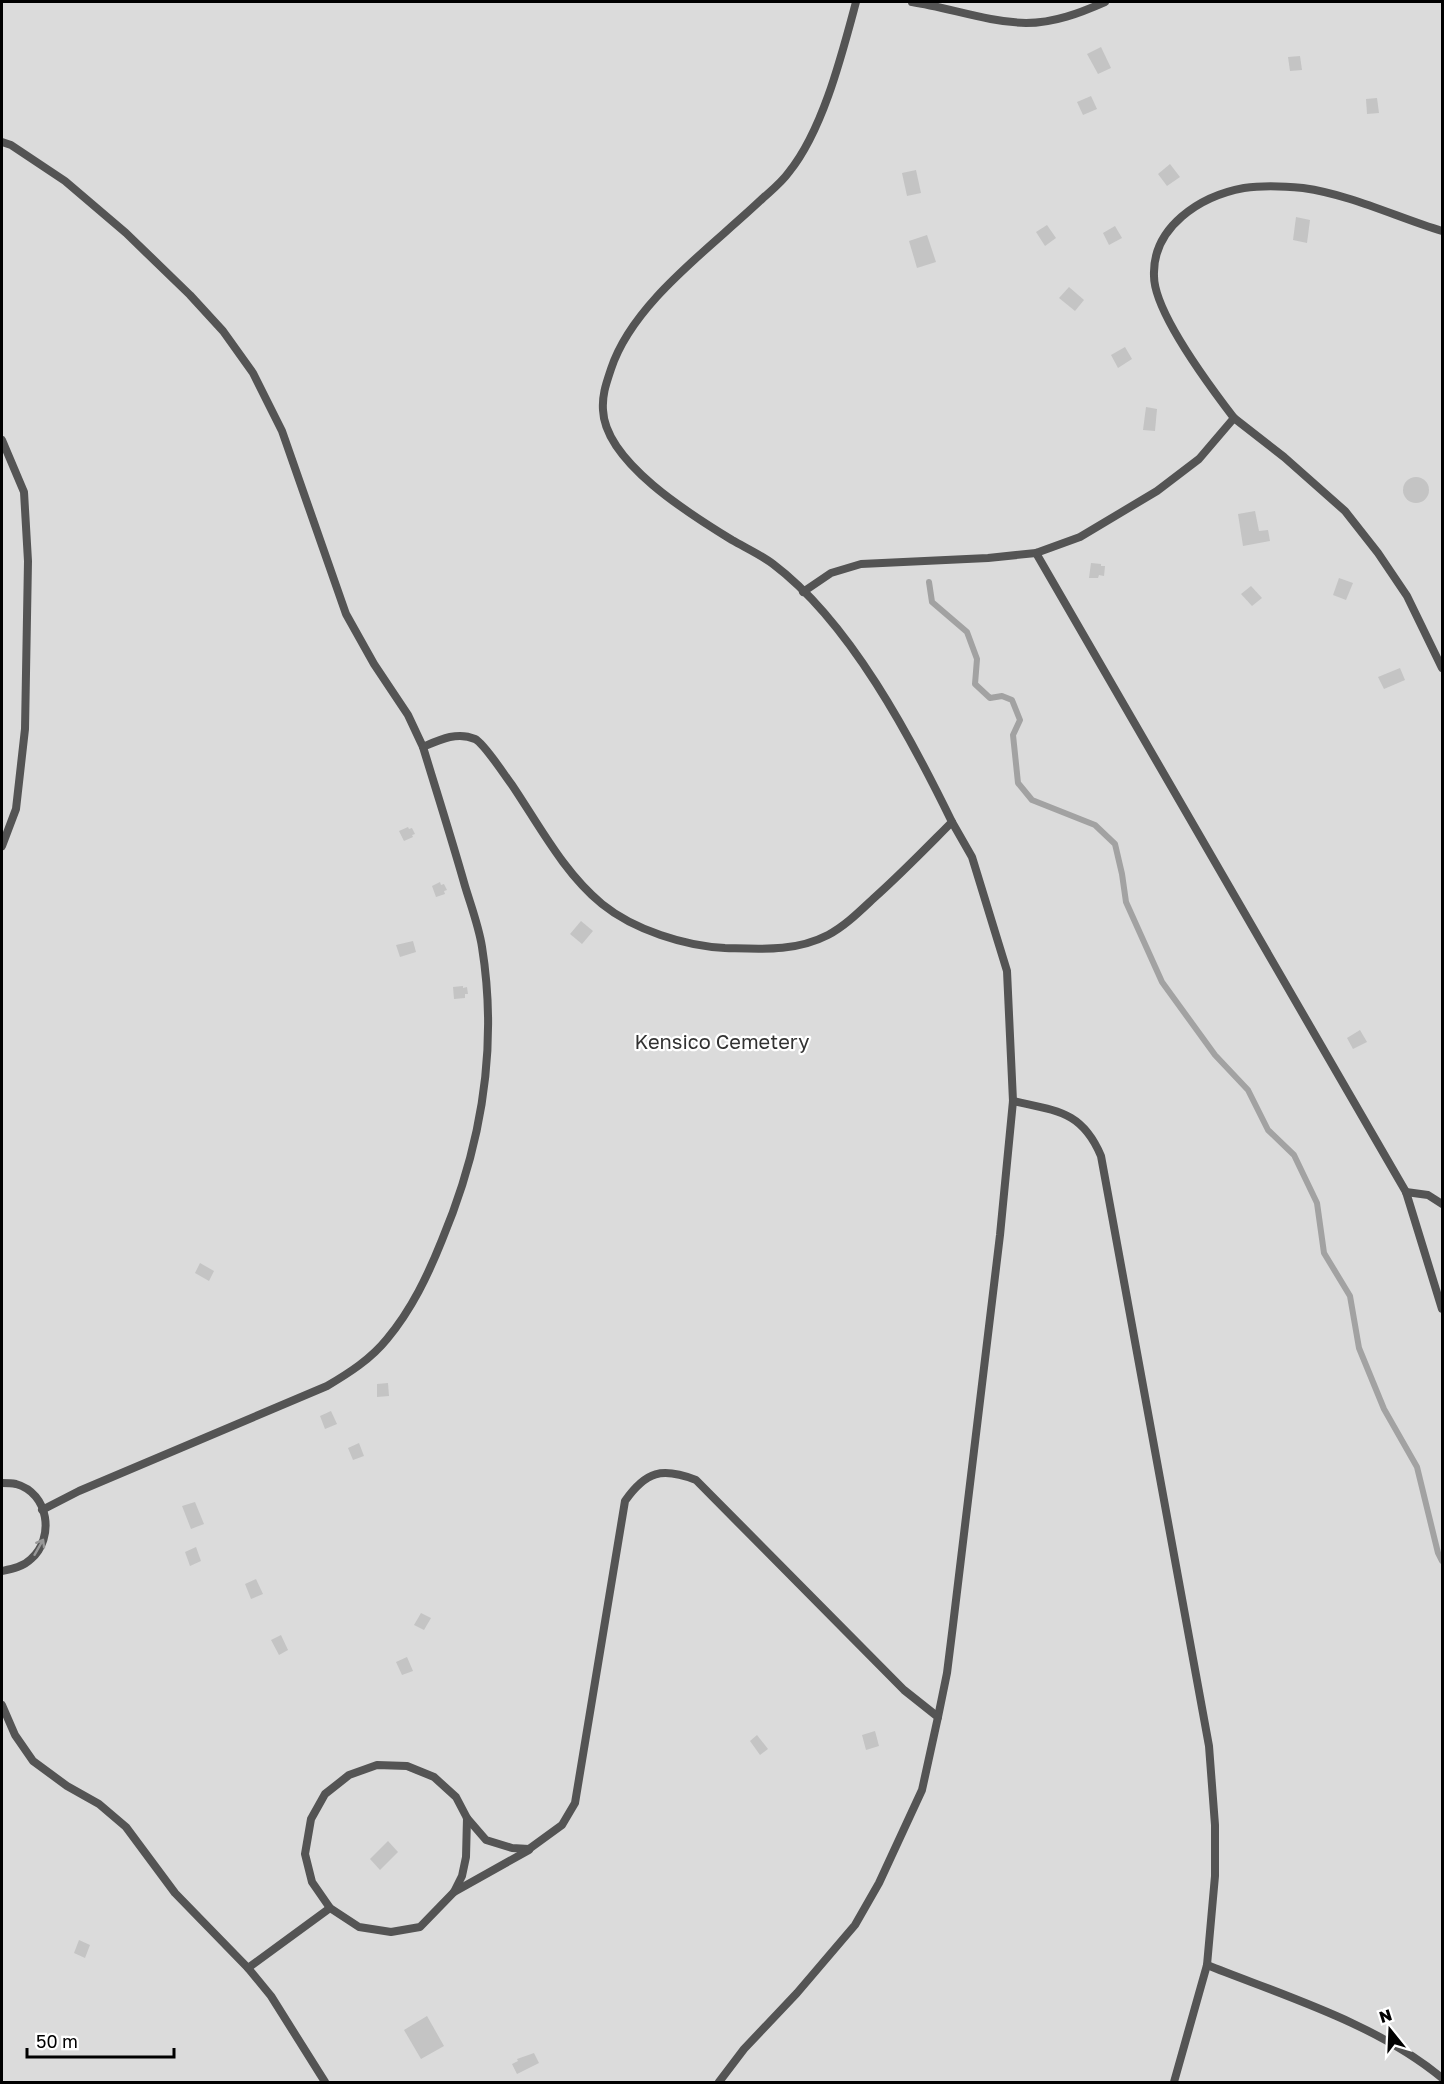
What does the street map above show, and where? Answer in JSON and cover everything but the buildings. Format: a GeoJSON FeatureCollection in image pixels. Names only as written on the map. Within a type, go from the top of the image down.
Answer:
{"type":"FeatureCollection","features":[{"type":"Feature","properties":{"kind":"lane"},"geometry":{"type":"LineString","coordinates":[[719,2082],[744,2049],[797,1993],[855,1925],[904,1833],[922,1790],[951,1644],[1000,1235],[1013,1101],[1007,971],[972,858],[926,768],[859,659],[832,622],[773,564],[729,538],[664,494],[631,466],[614,444],[604,420],[603,395],[614,360],[626,335],[648,306],[789,173],[809,144],[821,116],[856,2]]}},
{"type":"Feature","properties":{"kind":"lane"},"geometry":{"type":"LineString","coordinates":[[912,2],[1025,23],[1075,15],[1105,2]]}},
{"type":"Feature","properties":{"kind":"lane"},"geometry":{"type":"LineString","coordinates":[[2,142],[11,145],[65,181],[126,233],[190,295],[223,331],[253,374],[282,431],[346,614],[374,664],[408,715],[423,747],[482,945],[489,1004],[488,1056],[481,1108],[469,1166],[450,1223],[426,1281],[386,1340],[358,1367],[327,1386],[79,1491],[42,1510]]}},
{"type":"Feature","properties":{"kind":"lane"},"geometry":{"type":"LineString","coordinates":[[1443,231],[1336,195],[1303,188],[1269,186],[1244,188],[1216,196],[1180,217],[1165,235],[1156,254],[1153,277],[1161,305],[1177,336],[1233,418],[1284,457],[1345,511],[1378,553],[1407,596],[1443,668]]}},
{"type":"Feature","properties":{"kind":"lane"},"geometry":{"type":"LineString","coordinates":[[803,592],[831,573],[861,564],[988,558],[1036,553],[1080,537],[1156,491],[1199,459],[1233,418]]}},
{"type":"Feature","properties":{"kind":"lane"},"geometry":{"type":"LineString","coordinates":[[2,440],[24,492],[28,561],[26,729],[16,809],[2,846]]}},
{"type":"Feature","properties":{"kind":"lane"},"geometry":{"type":"LineString","coordinates":[[1036,553],[1406,1192],[1443,1309]]}},
{"type":"Feature","properties":{"kind":"lane"},"geometry":{"type":"LineString","coordinates":[[423,747],[440,739],[459,735],[477,740],[501,770],[560,857],[603,905],[641,927],[687,943],[718,947],[786,949],[819,939],[850,920],[952,822]]}},
{"type":"Feature","properties":{"kind":"lane"},"geometry":{"type":"LineString","coordinates":[[1013,1101],[1070,1117],[1085,1127],[1101,1156],[1209,1746],[1215,1825],[1215,1876],[1207,1965],[1174,2082]]}},
{"type":"Feature","properties":{"kind":"lane"},"geometry":{"type":"LineString","coordinates":[[1406,1192],[1428,1195],[1443,1204]]}},
{"type":"Feature","properties":{"kind":"lane"},"geometry":{"type":"LineString","coordinates":[[529,1850],[512,1848],[486,1840],[467,1818],[456,1797],[434,1777],[407,1766],[377,1766],[349,1775],[325,1794],[310,1819],[305,1854],[312,1882],[330,1908],[359,1927],[391,1932],[420,1927],[454,1892],[529,1850],[562,1825],[575,1803],[625,1501],[635,1486],[649,1475],[665,1472],[696,1480],[904,1690],[938,1717]]}},
{"type":"Feature","properties":{"kind":"lane"},"geometry":{"type":"LineString","coordinates":[[2,1483],[16,1484],[29,1491],[40,1502],[46,1521],[45,1537],[41,1548],[31,1560],[17,1568],[2,1571]]}},
{"type":"Feature","properties":{"kind":"lane"},"geometry":{"type":"LineString","coordinates":[[2,1705],[15,1735],[33,1761],[99,1804],[126,1827],[175,1893],[272,1996],[325,2082]]}},
{"type":"Feature","properties":{"kind":"lane"},"geometry":{"type":"LineString","coordinates":[[454,1892],[462,1876],[466,1857],[467,1818]]}},
{"type":"Feature","properties":{"kind":"lane"},"geometry":{"type":"LineString","coordinates":[[248,1968],[330,1908]]}},
{"type":"Feature","properties":{"kind":"lane"},"geometry":{"type":"LineString","coordinates":[[1207,1965],[1351,2022],[1424,2062],[1443,2078]]}},
{"type":"Feature","properties":{"kind":"green space","name":"Kensico Cemetery"},"geometry":{"type":"Polygon","coordinates":[[[2,2],[1442,2],[1442,2082],[2,2082],[2,2]]]}},
{"type":"Feature","properties":{"kind":"waterway"},"geometry":{"type":"LineString","coordinates":[[929,582],[932,602],[967,632],[977,659],[975,684],[990,698],[1002,696],[1012,700],[1020,720],[1013,735],[1018,783],[1032,800],[1095,825],[1115,844],[1126,902],[1162,982],[1215,1055],[1248,1090],[1268,1130],[1294,1155],[1317,1203],[1324,1253],[1350,1296],[1359,1348],[1384,1409],[1417,1467],[1438,1553],[1442,1561]]}}]}
